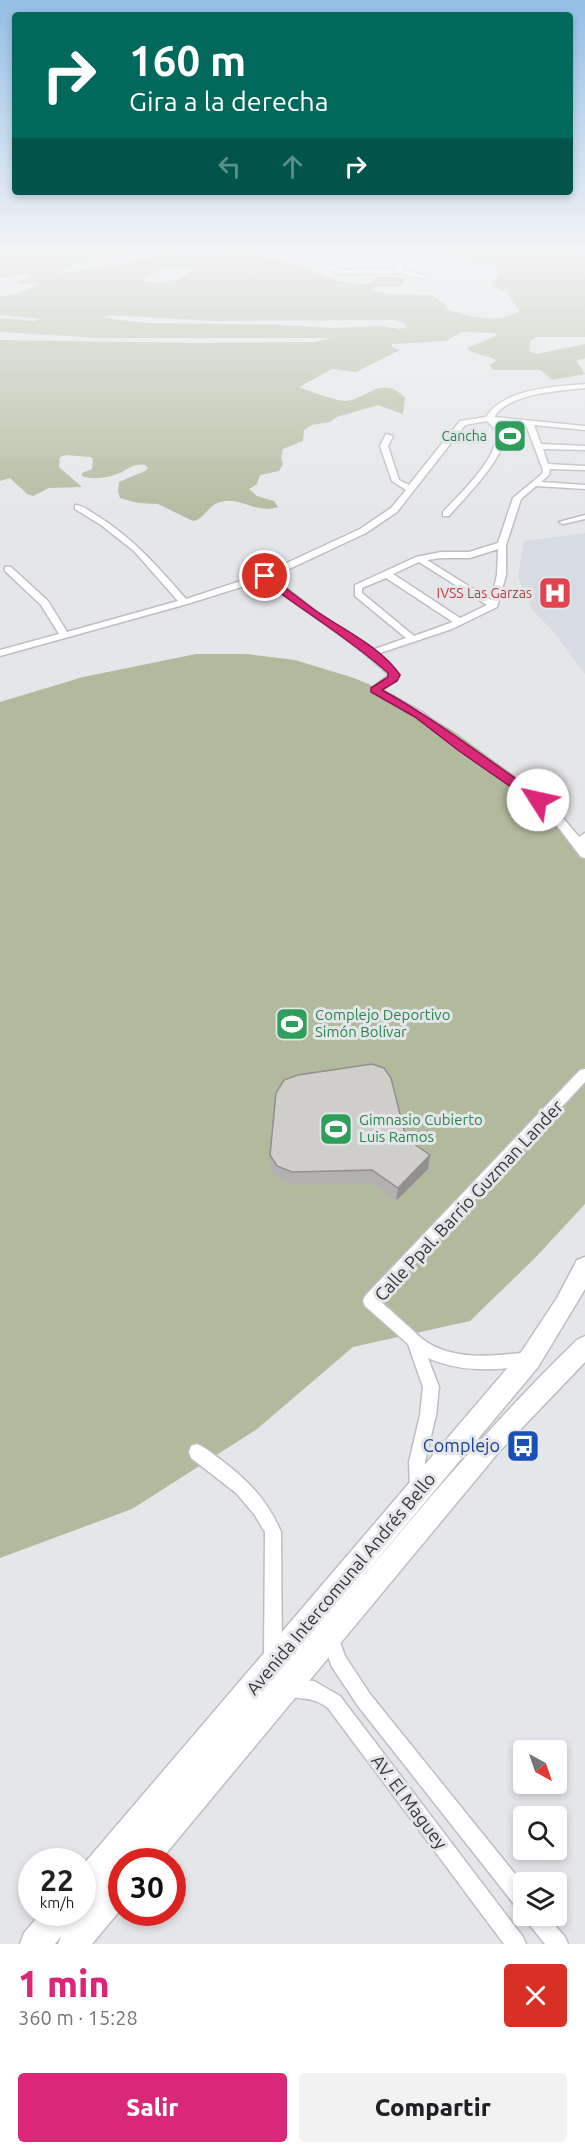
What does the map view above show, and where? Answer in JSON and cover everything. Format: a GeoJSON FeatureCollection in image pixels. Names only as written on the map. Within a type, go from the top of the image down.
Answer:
{"type":"FeatureCollection","features":[{"type":"Feature","properties":{"kind":"main road","name":"Avenida Intercomunal Andrés Bello"},"geometry":{"type":"LineString","coordinates":[[96,1873],[273,1666],[530,1359],[565,1305],[585,1267]]}},
{"type":"Feature","properties":{"kind":"main road","name":"Avenida Intercomunal Andrés Bello"},"geometry":{"type":"LineString","coordinates":[[152,1848],[490,1445],[585,1347]]}},
{"type":"Feature","properties":{"kind":"main road"},"geometry":{"type":"LineString","coordinates":[[73,1944],[108,1901]]}},
{"type":"Feature","properties":{"kind":"main road"},"geometry":{"type":"LineString","coordinates":[[35,1944],[50,1926]]}},
{"type":"Feature","properties":{"kind":"street"},"geometry":{"type":"LineString","coordinates":[[489,419],[491,414],[518,397],[585,386]]}},
{"type":"Feature","properties":{"kind":"street"},"geometry":{"type":"LineString","coordinates":[[446,514],[494,456],[499,445],[500,434],[496,425],[489,419]]}},
{"type":"Feature","properties":{"kind":"street"},"geometry":{"type":"LineString","coordinates":[[0,652],[184,602],[265,576],[375,525],[394,510],[463,423],[489,419],[585,428]]}},
{"type":"Feature","properties":{"kind":"street"},"geometry":{"type":"LineString","coordinates":[[371,653],[460,622],[495,604],[503,575],[502,545],[510,527],[512,510],[517,498],[545,475],[547,470],[529,423]]}},
{"type":"Feature","properties":{"kind":"street"},"geometry":{"type":"LineString","coordinates":[[389,436],[384,446],[396,481],[410,489]]}},
{"type":"Feature","properties":{"kind":"street"},"geometry":{"type":"LineString","coordinates":[[537,446],[585,448]]}},
{"type":"Feature","properties":{"kind":"street"},"geometry":{"type":"LineString","coordinates":[[546,466],[585,468]]}},
{"type":"Feature","properties":{"kind":"street"},"geometry":{"type":"LineString","coordinates":[[535,484],[585,487]]}},
{"type":"Feature","properties":{"kind":"street"},"geometry":{"type":"LineString","coordinates":[[78,507],[104,523],[138,549],[184,602]]}},
{"type":"Feature","properties":{"kind":"street"},"geometry":{"type":"LineString","coordinates":[[562,522],[585,517]]}},
{"type":"Feature","properties":{"kind":"street"},"geometry":{"type":"LineString","coordinates":[[412,640],[356,590],[362,585],[419,559],[441,555],[470,555],[502,545]]}},
{"type":"Feature","properties":{"kind":"street"},"geometry":{"type":"LineString","coordinates":[[419,559],[495,604]]}},
{"type":"Feature","properties":{"kind":"street"},"geometry":{"type":"LineString","coordinates":[[8,569],[45,603],[63,635]]}},
{"type":"Feature","properties":{"kind":"street"},"geometry":{"type":"LineString","coordinates":[[386,574],[460,622]]}},
{"type":"Feature","properties":{"kind":"street"},"geometry":{"type":"LineString","coordinates":[[265,576],[310,611],[371,653],[395,675],[375,690],[419,714],[549,808],[582,840],[585,854]]}},
{"type":"Feature","properties":{"kind":"street","name":"Calle Ppal. Barrio Guzman Lander"},"geometry":{"type":"LineString","coordinates":[[418,1492],[417,1462],[428,1415],[431,1387],[414,1340],[370,1301],[585,1074]]}},
{"type":"Feature","properties":{"kind":"street"},"geometry":{"type":"LineString","coordinates":[[414,1340],[429,1353],[450,1360],[488,1363],[530,1359]]}},
{"type":"Feature","properties":{"kind":"street"},"geometry":{"type":"LineString","coordinates":[[196,1452],[226,1474],[257,1503],[268,1517],[273,1532],[273,1666]]}},
{"type":"Feature","properties":{"kind":"street","name":"AV. El Maguey"},"geometry":{"type":"LineString","coordinates":[[329,1636],[338,1661],[364,1700],[513,1887]]}},
{"type":"Feature","properties":{"kind":"street","name":"AV. El Maguey"},"geometry":{"type":"LineString","coordinates":[[285,1689],[308,1687],[321,1692],[334,1702],[516,1944]]}},
{"type":"Feature","properties":{"kind":"street"},"geometry":{"type":"LineString","coordinates":[[543,1926],[558,1944]]}},
{"type":"Feature","properties":{"kind":"shaded area","name":"IVSS Las Garzas"},"geometry":{"type":"Polygon","coordinates":[[[585,533],[585,674],[553,631],[532,610],[518,577],[524,541],[585,533]]]}},
{"type":"Feature","properties":{"kind":"green space"},"geometry":{"type":"Polygon","coordinates":[[[0,342],[433,342],[392,344],[392,347],[400,350],[356,372],[332,369],[299,387],[344,401],[352,400],[374,390],[389,388],[405,398],[403,414],[378,405],[337,417],[330,422],[312,425],[304,430],[303,441],[283,449],[281,458],[283,464],[279,471],[260,475],[257,484],[249,489],[257,496],[274,501],[278,507],[264,509],[225,501],[214,505],[193,521],[158,504],[138,503],[120,498],[119,482],[145,471],[148,468],[145,465],[133,466],[109,477],[90,478],[82,476],[82,473],[92,469],[93,459],[90,457],[66,455],[60,457],[59,467],[82,487],[49,488],[33,496],[27,494],[10,478],[0,481],[0,342]]]}},
{"type":"Feature","properties":{"kind":"green space"},"geometry":{"type":"Polygon","coordinates":[[[482,342],[530,342],[529,351],[537,354],[585,344],[585,358],[576,361],[585,374],[552,380],[541,370],[493,370],[490,365],[496,361],[495,359],[472,352],[467,348],[482,342]]]}},
{"type":"Feature","properties":{"kind":"green space","name":"Complejo Deportivo Simón Bolívar"},"geometry":{"type":"Polygon","coordinates":[[[196,654],[247,654],[295,660],[354,678],[394,695],[453,731],[551,802],[585,843],[585,1204],[535,1258],[470,1321],[353,1347],[257,1429],[132,1509],[0,1558],[0,702],[83,677],[196,654]]]}},
{"type":"Feature","properties":{"kind":"building","name":"Gimnasio Cubierto Luis Ramos"},"geometry":{"type":"Polygon","coordinates":[[[372,1064],[384,1068],[391,1078],[406,1138],[430,1155],[398,1188],[372,1170],[292,1172],[277,1166],[270,1155],[276,1093],[284,1080],[298,1075],[372,1064]]]}},
{"type":"Feature","properties":{"kind":"place","name":"Cancha"},"geometry":{"type":"Point","coordinates":[510,436]}},
{"type":"Feature","properties":{"kind":"place","name":"IVSS Las Garzas"},"geometry":{"type":"Point","coordinates":[555,593]}},
{"type":"Feature","properties":{"kind":"place","name":"Complejo Deportivo Simón Bolívar"},"geometry":{"type":"Point","coordinates":[292,1024]}},
{"type":"Feature","properties":{"kind":"place","name":"Gimnasio Cubierto Luis Ramos"},"geometry":{"type":"Point","coordinates":[336,1129]}},
{"type":"Feature","properties":{"kind":"place","name":"Complejo"},"geometry":{"type":"Point","coordinates":[523,1446]}},
{"type":"Feature","properties":{"kind":"route"},"geometry":{"type":"LineString","coordinates":[[265,576],[310,611],[371,653],[392,671],[395,675],[393,679],[375,690],[419,714],[538,800]]}}]}
